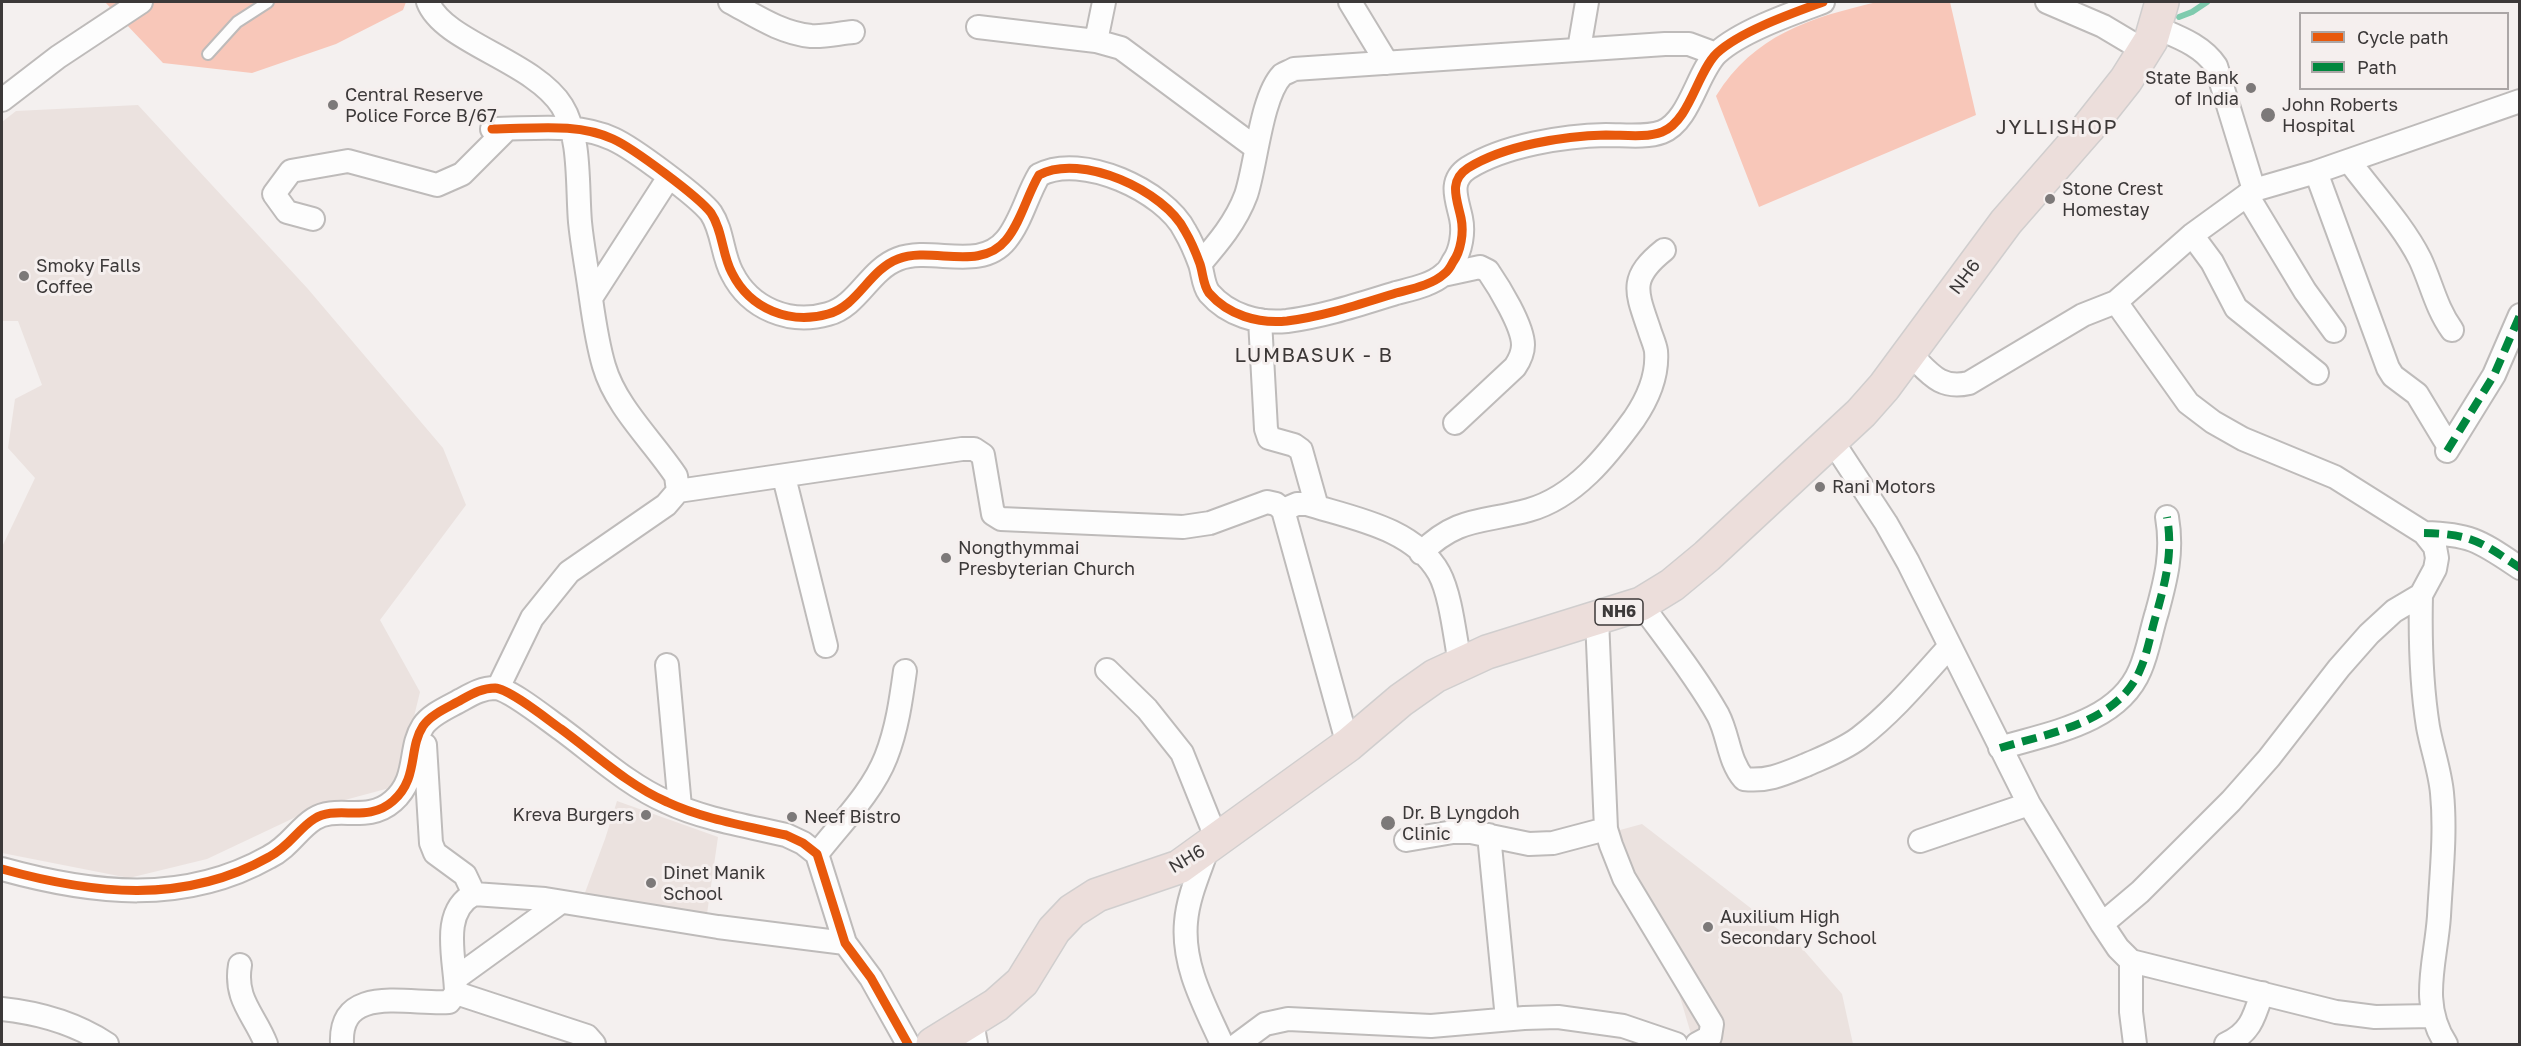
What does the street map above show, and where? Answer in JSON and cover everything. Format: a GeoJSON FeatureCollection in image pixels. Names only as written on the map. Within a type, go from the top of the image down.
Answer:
{"type":"FeatureCollection","features":[{"type":"Feature","properties":{"kind":"highway","name":"NH6"},"geometry":{"type":"LineString","coordinates":[[933,1044],[974,1033],[996,1005],[1022,982],[1054,930],[1072,910],[1097,895],[1179,867],[1348,744],[1401,700],[1435,676],[1487,652],[1641,604],[1672,585],[1707,556],[1861,413],[1910,353],[2006,222],[2088,128],[2126,80],[2154,19]]}},
{"type":"Feature","properties":{"kind":"street"},"geometry":{"type":"LineString","coordinates":[[2,100],[58,57],[141,2]]}},
{"type":"Feature","properties":{"kind":"street"},"geometry":{"type":"LineString","coordinates":[[428,2],[443,24],[531,75],[550,91],[562,107],[572,129],[580,225],[596,337],[604,368],[618,397],[676,476],[678,491]]}},
{"type":"Feature","properties":{"kind":"street"},"geometry":{"type":"LineString","coordinates":[[730,2],[765,22],[790,32],[813,36],[853,32]]}},
{"type":"Feature","properties":{"kind":"street"},"geometry":{"type":"LineString","coordinates":[[1096,41],[1104,2]]}},
{"type":"Feature","properties":{"kind":"street"},"geometry":{"type":"LineString","coordinates":[[1350,2],[1387,63]]}},
{"type":"Feature","properties":{"kind":"street"},"geometry":{"type":"LineString","coordinates":[[1579,49],[1587,2]]}},
{"type":"Feature","properties":{"kind":"street"},"geometry":{"type":"LineString","coordinates":[[1443,275],[1455,261],[1462,237],[1462,219],[1455,191],[1458,176],[1470,167],[1505,151],[1550,141],[1582,136],[1664,132],[1678,118],[1716,54],[1739,38],[1823,2]]}},
{"type":"Feature","properties":{"kind":"street"},"geometry":{"type":"LineString","coordinates":[[2047,2],[2103,26],[2154,19],[2208,55],[2216,66],[2244,152],[2250,192],[2300,283],[2334,331]]}},
{"type":"Feature","properties":{"kind":"street"},"geometry":{"type":"LineString","coordinates":[[978,27],[1096,41],[1121,48],[1256,148]]}},
{"type":"Feature","properties":{"kind":"street"},"geometry":{"type":"LineString","coordinates":[[1200,264],[1236,217],[1246,194],[1256,148],[1273,90],[1283,74],[1294,69],[1665,44],[1689,44],[1716,54]]}},
{"type":"Feature","properties":{"kind":"street"},"geometry":{"type":"LineString","coordinates":[[1910,353],[1938,381],[1957,386],[1969,382],[2083,315],[2116,302],[2192,235],[2250,192],[2349,161],[2520,101]]}},
{"type":"Feature","properties":{"kind":"street"},"geometry":{"type":"LineString","coordinates":[[313,219],[287,212],[274,194],[291,171],[348,161],[437,185],[462,174],[499,129],[572,129],[597,133],[615,140],[669,177],[710,212],[716,222],[731,272],[743,291],[761,307],[781,315],[804,318],[839,310],[887,263],[901,257],[960,257],[994,251],[1011,233],[1039,175],[1057,168],[1096,170],[1151,195],[1168,209],[1184,229],[1200,264],[1206,290],[1221,305],[1238,315],[1260,320],[1284,321],[1332,313],[1421,286],[1443,275],[1480,267],[1488,271],[1521,333],[1523,346],[1521,358],[1515,368],[1455,423]]}},
{"type":"Feature","properties":{"kind":"street"},"geometry":{"type":"LineString","coordinates":[[2349,161],[2410,242],[2444,319],[2452,330]]}},
{"type":"Feature","properties":{"kind":"street"},"geometry":{"type":"LineString","coordinates":[[2316,172],[2388,368],[2392,376],[2417,394],[2448,449],[2489,384],[2520,315]]}},
{"type":"Feature","properties":{"kind":"street"},"geometry":{"type":"LineString","coordinates":[[591,298],[669,177]]}},
{"type":"Feature","properties":{"kind":"street"},"geometry":{"type":"LineString","coordinates":[[2192,235],[2212,262],[2236,308],[2317,373]]}},
{"type":"Feature","properties":{"kind":"street"},"geometry":{"type":"LineString","coordinates":[[1421,552],[1435,539],[1452,529],[1479,520],[1529,510],[1547,503],[1583,480],[1614,446],[1644,401],[1655,370],[1656,350],[1641,307],[1638,288],[1639,276],[1646,264],[1664,250]]}},
{"type":"Feature","properties":{"kind":"street"},"geometry":{"type":"LineString","coordinates":[[2116,302],[2188,403],[2243,439],[2335,477],[2424,533],[2435,547],[2437,558],[2435,569],[2421,595],[2421,668],[2428,726],[2442,794],[2443,820],[2438,921],[2430,1005],[2436,1029],[2446,1044]]}},
{"type":"Feature","properties":{"kind":"street"},"geometry":{"type":"LineString","coordinates":[[1260,320],[1266,429],[1269,438],[1294,445],[1300,450],[1317,507]]}},
{"type":"Feature","properties":{"kind":"street"},"geometry":{"type":"LineString","coordinates":[[1831,439],[1886,523],[2029,804],[2102,924],[2118,948],[2131,961],[2336,1012],[2375,1017],[2433,1016]]}},
{"type":"Feature","properties":{"kind":"street"},"geometry":{"type":"LineString","coordinates":[[498,688],[532,618],[569,572],[666,505],[678,491],[974,449],[983,455],[993,514],[1001,519],[1183,528],[1210,523],[1267,502],[1276,504],[1283,510],[1348,744]]}},
{"type":"Feature","properties":{"kind":"street"},"geometry":{"type":"LineString","coordinates":[[784,477],[826,646]]}},
{"type":"Feature","properties":{"kind":"street"},"geometry":{"type":"LineString","coordinates":[[1283,510],[1297,504],[1317,507],[1385,528],[1421,552],[1439,574],[1445,588],[1460,663]]}},
{"type":"Feature","properties":{"kind":"street"},"geometry":{"type":"LineString","coordinates":[[2000,748],[2085,721],[2108,709],[2128,690],[2140,670],[2168,572],[2171,552],[2167,517]]}},
{"type":"Feature","properties":{"kind":"street"},"geometry":{"type":"LineString","coordinates":[[2424,533],[2454,533],[2465,536],[2520,568]]}},
{"type":"Feature","properties":{"kind":"street"},"geometry":{"type":"LineString","coordinates":[[2102,924],[2140,892],[2231,801],[2269,758],[2339,668],[2369,634],[2394,611],[2421,595]]}},
{"type":"Feature","properties":{"kind":"street"},"geometry":{"type":"LineString","coordinates":[[1641,604],[1720,718],[1734,766],[1744,778],[1759,781],[1787,773],[1835,752],[1858,738],[1892,708],[1950,646]]}},
{"type":"Feature","properties":{"kind":"street"},"geometry":{"type":"LineString","coordinates":[[1597,619],[1606,829],[1624,878],[1712,1024],[1710,1037],[1697,1044]]}},
{"type":"Feature","properties":{"kind":"street"},"geometry":{"type":"LineString","coordinates":[[667,665],[680,807]]}},
{"type":"Feature","properties":{"kind":"street"},"geometry":{"type":"LineString","coordinates":[[1107,670],[1147,709],[1182,753],[1213,843],[1190,902],[1186,923],[1191,973],[1222,1044]]}},
{"type":"Feature","properties":{"kind":"street"},"geometry":{"type":"LineString","coordinates":[[816,854],[867,789],[886,758],[898,720],[905,671]]}},
{"type":"Feature","properties":{"kind":"street"},"geometry":{"type":"LineString","coordinates":[[2,869],[76,885],[130,892],[187,888],[254,865],[286,847],[314,819],[328,814],[379,811],[392,802],[402,792],[411,773],[423,726],[434,716],[481,690],[498,688],[527,704],[639,787],[667,803],[786,835],[803,843],[816,854],[845,943],[871,978],[908,1044]]}},
{"type":"Feature","properties":{"kind":"street"},"geometry":{"type":"LineString","coordinates":[[423,726],[432,843],[435,853],[465,875],[474,894]]}},
{"type":"Feature","properties":{"kind":"street"},"geometry":{"type":"LineString","coordinates":[[1920,841],[2029,804]]}},
{"type":"Feature","properties":{"kind":"street"},"geometry":{"type":"LineString","coordinates":[[1406,840],[1453,832],[1471,832],[1529,844],[1553,843],[1606,829]]}},
{"type":"Feature","properties":{"kind":"street"},"geometry":{"type":"LineString","coordinates":[[1489,836],[1507,1019]]}},
{"type":"Feature","properties":{"kind":"street"},"geometry":{"type":"LineString","coordinates":[[456,985],[451,946],[453,927],[460,906],[467,897],[474,894],[561,902],[718,927],[845,943]]}},
{"type":"Feature","properties":{"kind":"street"},"geometry":{"type":"LineString","coordinates":[[342,1044],[342,1028],[349,1012],[361,1005],[378,1001],[449,1002],[456,985],[561,902]]}},
{"type":"Feature","properties":{"kind":"street"},"geometry":{"type":"LineString","coordinates":[[2131,961],[2131,1012],[2135,1044]]}},
{"type":"Feature","properties":{"kind":"street"},"geometry":{"type":"LineString","coordinates":[[240,966],[237,981],[241,996],[266,1044]]}},
{"type":"Feature","properties":{"kind":"street"},"geometry":{"type":"LineString","coordinates":[[456,985],[587,1036],[594,1044]]}},
{"type":"Feature","properties":{"kind":"street"},"geometry":{"type":"LineString","coordinates":[[2226,1044],[2241,1038],[2246,1031],[2262,993]]}},
{"type":"Feature","properties":{"kind":"street"},"geometry":{"type":"LineString","coordinates":[[2,1008],[75,1026],[107,1044]]}},
{"type":"Feature","properties":{"kind":"street"},"geometry":{"type":"LineString","coordinates":[[1238,1044],[1265,1024],[1276,1020],[1421,1027],[1558,1017],[1623,1026],[1676,1044]]}},
{"type":"Feature","properties":{"kind":"lane"},"geometry":{"type":"LineString","coordinates":[[208,54],[237,22],[268,2]]}},
{"type":"Feature","properties":{"kind":"shaded area"},"geometry":{"type":"Polygon","coordinates":[[[105,2],[406,2],[403,10],[336,44],[252,73],[163,63],[105,2]]]}},
{"type":"Feature","properties":{"kind":"shaded area"},"geometry":{"type":"Polygon","coordinates":[[[1877,2],[1950,2],[1976,115],[1759,207],[1716,96],[1731,75],[1748,58],[1785,32],[1828,15],[1877,2]]]}},
{"type":"Feature","properties":{"kind":"shaded area"},"geometry":{"type":"Polygon","coordinates":[[[138,105],[308,289],[443,448],[466,505],[380,620],[420,692],[397,786],[315,808],[207,859],[129,878],[2,853],[2,547],[35,478],[8,448],[15,399],[42,385],[18,321],[2,321],[2,122],[16,111],[138,105]]]}},
{"type":"Feature","properties":{"kind":"shaded area","name":"Dinet Manik School"},"geometry":{"type":"Polygon","coordinates":[[[617,801],[718,837],[704,935],[580,906],[617,801]]]}},
{"type":"Feature","properties":{"kind":"shaded area","name":"Auxilium High Secondary School"},"geometry":{"type":"Polygon","coordinates":[[[1642,824],[1801,947],[1842,994],[1853,1044],[1694,1044],[1677,987],[1598,836],[1642,824]]]}},
{"type":"Feature","properties":{"kind":"waterway"},"geometry":{"type":"LineString","coordinates":[[2179,17],[2207,2]]}},
{"type":"Feature","properties":{"kind":"marked path"},"geometry":{"type":"LineString","coordinates":[[2447,451],[2494,375],[2520,315]]}},
{"type":"Feature","properties":{"kind":"marked path"},"geometry":{"type":"LineString","coordinates":[[2000,748],[2080,723],[2099,714],[2130,688],[2145,656],[2168,565],[2167,517]]}},
{"type":"Feature","properties":{"kind":"marked path"},"geometry":{"type":"LineString","coordinates":[[2424,533],[2454,535],[2475,541],[2520,568]]}},
{"type":"Feature","properties":{"kind":"cycle path"},"geometry":{"type":"LineString","coordinates":[[492,129],[569,128],[584,130],[613,139],[635,152],[665,173],[711,213],[726,259],[740,286],[760,305],[786,315],[814,317],[838,310],[848,304],[879,271],[898,259],[926,255],[969,257],[983,255],[995,249],[1011,233],[1039,175],[1057,169],[1077,168],[1120,179],[1160,202],[1175,216],[1193,247],[1207,290],[1225,307],[1255,319],[1287,321],[1342,309],[1434,281],[1450,267],[1460,247],[1462,223],[1456,197],[1456,185],[1462,173],[1468,168],[1499,153],[1535,143],[1590,136],[1642,136],[1662,132],[1680,118],[1710,61],[1717,53],[1753,30],[1823,2]]}},
{"type":"Feature","properties":{"kind":"cycle path"},"geometry":{"type":"LineString","coordinates":[[2,869],[70,884],[104,889],[137,890],[204,883],[237,872],[276,853],[314,819],[332,813],[373,811],[393,801],[407,783],[418,735],[426,722],[440,711],[473,694],[495,688],[529,706],[625,778],[653,795],[710,818],[786,835],[803,843],[817,854],[845,943],[871,978],[908,1044]]}},
{"type":"Feature","properties":{"kind":"place","name":"State Bank of India"},"geometry":{"type":"Point","coordinates":[2251,88]}},
{"type":"Feature","properties":{"kind":"place","name":"Central Reserve Police Force B/67"},"geometry":{"type":"Point","coordinates":[333,105]}},
{"type":"Feature","properties":{"kind":"place","name":"John Roberts Hospital"},"geometry":{"type":"Point","coordinates":[2268,115]}},
{"type":"Feature","properties":{"kind":"place","name":"Stone Crest Homestay"},"geometry":{"type":"Point","coordinates":[2050,199]}},
{"type":"Feature","properties":{"kind":"place","name":"Smoky Falls Coffee"},"geometry":{"type":"Point","coordinates":[24,276]}},
{"type":"Feature","properties":{"kind":"place","name":"Rani Motors"},"geometry":{"type":"Point","coordinates":[1820,487]}},
{"type":"Feature","properties":{"kind":"place","name":"Nongthymmai Presbyterian Church"},"geometry":{"type":"Point","coordinates":[946,558]}},
{"type":"Feature","properties":{"kind":"place","name":"Kreva Burgers"},"geometry":{"type":"Point","coordinates":[646,815]}},
{"type":"Feature","properties":{"kind":"place","name":"Neef Bistro"},"geometry":{"type":"Point","coordinates":[792,817]}},
{"type":"Feature","properties":{"kind":"place","name":"Dr. B Lyngdoh Clinic"},"geometry":{"type":"Point","coordinates":[1388,823]}},
{"type":"Feature","properties":{"kind":"place","name":"Dinet Manik School"},"geometry":{"type":"Point","coordinates":[651,883]}},
{"type":"Feature","properties":{"kind":"place","name":"Auxilium High Secondary School"},"geometry":{"type":"Point","coordinates":[1708,927]}},
{"type":"Feature","properties":{"kind":"district","name":"JYLLISHOP"},"geometry":{"type":"Point","coordinates":[2057,128]}},
{"type":"Feature","properties":{"kind":"district","name":"LUMBASUK - B"},"geometry":{"type":"Point","coordinates":[1314,356]}}]}
